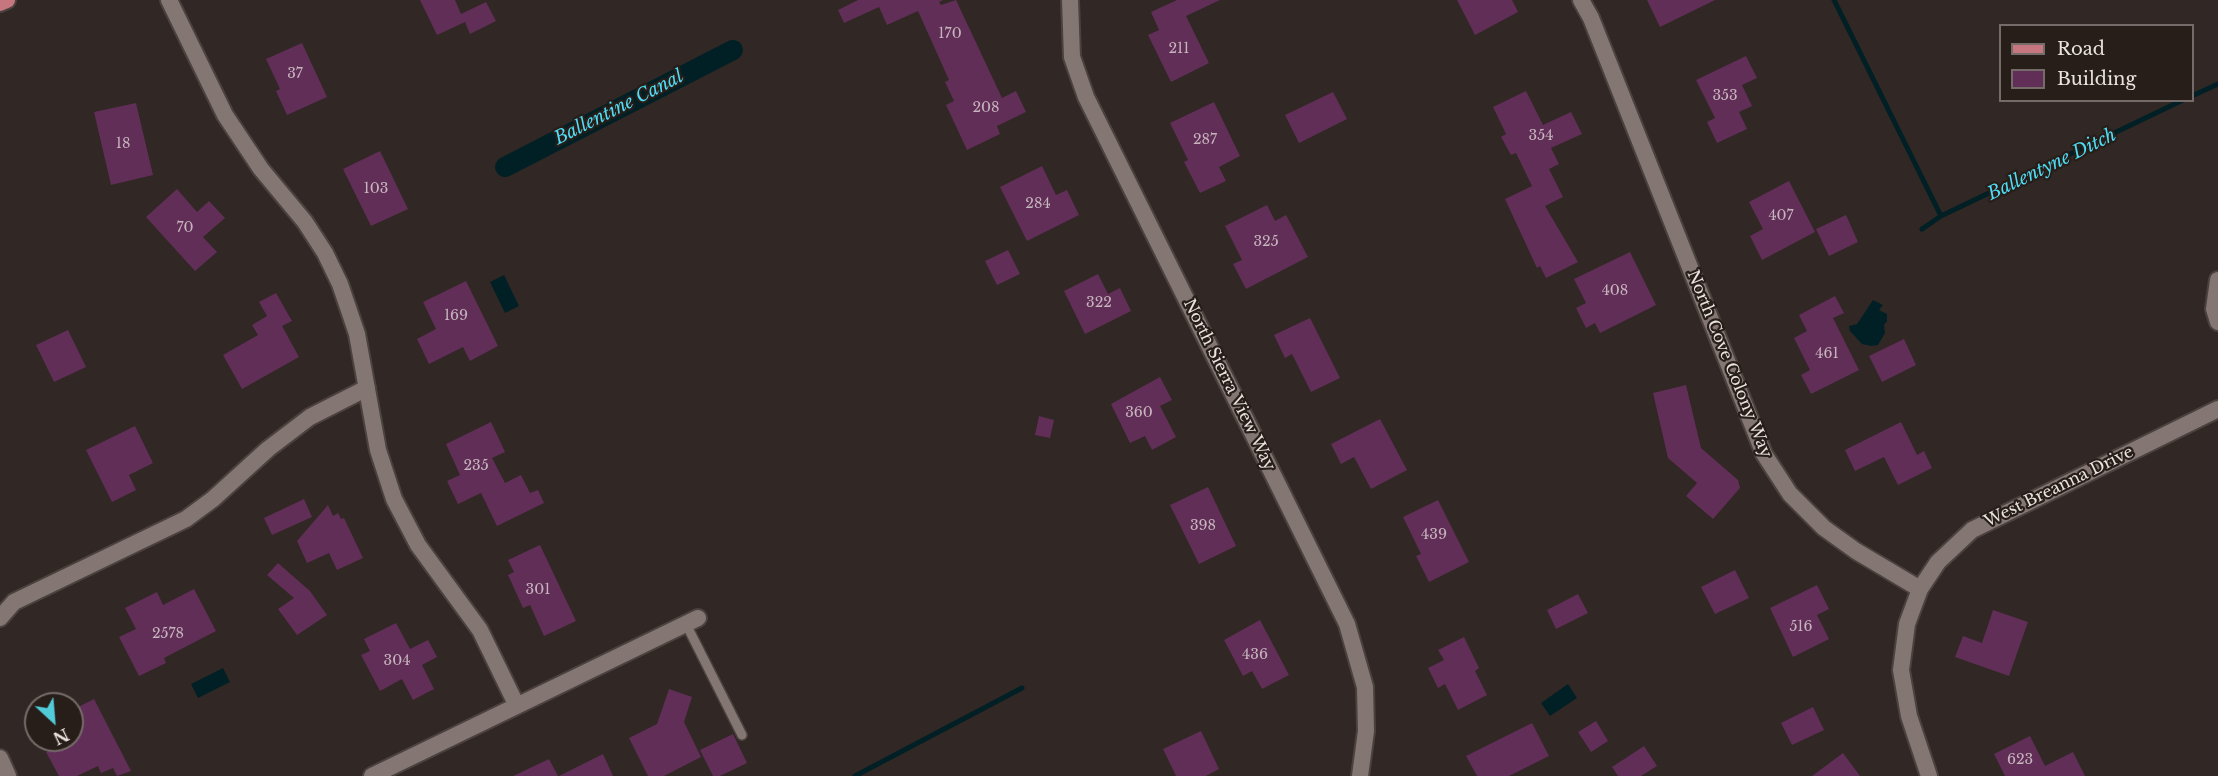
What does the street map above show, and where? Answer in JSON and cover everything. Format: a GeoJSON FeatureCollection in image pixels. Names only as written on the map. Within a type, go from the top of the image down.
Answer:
{"type":"FeatureCollection","features":[{"type":"Feature","properties":{"kind":"main road"},"geometry":{"type":"LineString","coordinates":[[0,3],[7,0]]}},
{"type":"Feature","properties":{"kind":"street"},"geometry":{"type":"LineString","coordinates":[[169,0],[225,115],[261,168],[305,222],[325,253],[347,303],[357,334],[378,450],[394,499],[418,545],[480,630],[516,705]]}},
{"type":"Feature","properties":{"kind":"street","name":"North Sierra View Way"},"geometry":{"type":"LineString","coordinates":[[1070,0],[1072,57],[1086,97],[1347,624],[1365,687],[1366,731],[1360,776]]}},
{"type":"Feature","properties":{"kind":"street","name":"North Cove Colony Way"},"geometry":{"type":"LineString","coordinates":[[1581,0],[1591,18],[1752,429],[1769,463],[1790,494],[1824,528],[1856,551],[1920,589]]}},
{"type":"Feature","properties":{"kind":"street"},"geometry":{"type":"LineString","coordinates":[[2217,281],[2214,309],[2218,322]]}},
{"type":"Feature","properties":{"kind":"street"},"geometry":{"type":"LineString","coordinates":[[0,618],[14,602],[186,519],[213,499],[268,449],[310,417],[367,388]]}},
{"type":"Feature","properties":{"kind":"street","name":"West Breanna Drive"},"geometry":{"type":"LineString","coordinates":[[1920,589],[1938,562],[1972,530],[2218,409]]}},
{"type":"Feature","properties":{"kind":"street"},"geometry":{"type":"LineString","coordinates":[[1920,589],[1907,624],[1901,670],[1908,716],[1929,776]]}},
{"type":"Feature","properties":{"kind":"street"},"geometry":{"type":"LineString","coordinates":[[372,776],[692,621]]}},
{"type":"Feature","properties":{"kind":"street"},"geometry":{"type":"LineString","coordinates":[[0,758],[8,776]]}},
{"type":"Feature","properties":{"kind":"lane"},"geometry":{"type":"LineString","coordinates":[[692,621],[742,735]]}},
{"type":"Feature","properties":{"kind":"water"},"geometry":{"type":"Polygon","coordinates":[[[504,275],[519,306],[505,313],[490,282],[504,275]]]}},
{"type":"Feature","properties":{"kind":"water"},"geometry":{"type":"Polygon","coordinates":[[[1873,300],[1883,305],[1879,310],[1887,314],[1887,321],[1884,325],[1885,333],[1878,345],[1872,346],[1862,344],[1850,331],[1849,326],[1857,324],[1873,300]]]}},
{"type":"Feature","properties":{"kind":"water"},"geometry":{"type":"Polygon","coordinates":[[[223,668],[230,682],[198,698],[191,684],[223,668]]]}},
{"type":"Feature","properties":{"kind":"water"},"geometry":{"type":"Polygon","coordinates":[[[1568,684],[1577,698],[1550,716],[1541,703],[1568,684]]]}},
{"type":"Feature","properties":{"kind":"building"},"geometry":{"type":"Polygon","coordinates":[[[420,0],[455,0],[461,14],[486,2],[496,21],[470,34],[465,22],[437,35],[420,0]]]}},
{"type":"Feature","properties":{"kind":"building"},"geometry":{"type":"Polygon","coordinates":[[[858,0],[943,0],[939,2],[941,5],[956,0],[1002,98],[1016,91],[1026,112],[997,126],[1000,134],[967,150],[946,105],[954,101],[945,82],[949,80],[918,11],[887,25],[879,7],[844,23],[838,10],[858,0]]]}},
{"type":"Feature","properties":{"kind":"building"},"geometry":{"type":"Polygon","coordinates":[[[1177,0],[1220,0],[1186,16],[1209,63],[1171,82],[1148,35],[1159,30],[1151,12],[1177,0]]]}},
{"type":"Feature","properties":{"kind":"building"},"geometry":{"type":"Polygon","coordinates":[[[1457,0],[1512,0],[1518,12],[1475,35],[1457,0]]]}},
{"type":"Feature","properties":{"kind":"building"},"geometry":{"type":"Polygon","coordinates":[[[1647,0],[1715,0],[1660,27],[1647,0]]]}},
{"type":"Feature","properties":{"kind":"building"},"geometry":{"type":"Polygon","coordinates":[[[302,43],[327,97],[287,115],[276,91],[280,89],[266,59],[302,43]]]}},
{"type":"Feature","properties":{"kind":"building"},"geometry":{"type":"Polygon","coordinates":[[[1746,56],[1757,78],[1742,85],[1752,106],[1739,112],[1747,129],[1717,143],[1707,122],[1715,118],[1696,80],[1746,56]]]}},
{"type":"Feature","properties":{"kind":"building"},"geometry":{"type":"Polygon","coordinates":[[[1526,91],[1543,125],[1571,112],[1582,134],[1551,148],[1559,164],[1549,169],[1563,197],[1545,206],[1578,262],[1546,278],[1540,266],[1537,268],[1505,199],[1532,186],[1516,153],[1511,155],[1501,137],[1506,134],[1493,107],[1526,91]]]}},
{"type":"Feature","properties":{"kind":"building"},"geometry":{"type":"Polygon","coordinates":[[[1333,92],[1347,119],[1299,143],[1285,115],[1333,92]]]}},
{"type":"Feature","properties":{"kind":"building"},"geometry":{"type":"Polygon","coordinates":[[[1214,102],[1240,156],[1219,167],[1226,181],[1200,193],[1184,162],[1188,160],[1170,123],[1214,102]]]}},
{"type":"Feature","properties":{"kind":"building"},"geometry":{"type":"Polygon","coordinates":[[[136,103],[153,175],[111,185],[94,112],[136,103]]]}},
{"type":"Feature","properties":{"kind":"building"},"geometry":{"type":"Polygon","coordinates":[[[380,151],[408,209],[371,226],[343,169],[380,151]]]}},
{"type":"Feature","properties":{"kind":"building"},"geometry":{"type":"Polygon","coordinates":[[[1042,166],[1056,195],[1067,190],[1079,215],[1027,241],[1000,187],[1042,166]]]}},
{"type":"Feature","properties":{"kind":"building"},"geometry":{"type":"Polygon","coordinates":[[[1789,181],[1815,232],[1762,260],[1750,236],[1763,229],[1749,202],[1789,181]]]}},
{"type":"Feature","properties":{"kind":"building"},"geometry":{"type":"Polygon","coordinates":[[[177,189],[197,212],[209,201],[225,218],[203,237],[217,252],[195,271],[146,217],[177,189]]]}},
{"type":"Feature","properties":{"kind":"building"},"geometry":{"type":"Polygon","coordinates":[[[1267,205],[1275,221],[1286,215],[1308,257],[1246,289],[1233,264],[1242,260],[1225,226],[1267,205]]]}},
{"type":"Feature","properties":{"kind":"building"},"geometry":{"type":"Polygon","coordinates":[[[1846,215],[1858,242],[1829,256],[1816,229],[1846,215]]]}},
{"type":"Feature","properties":{"kind":"building"},"geometry":{"type":"Polygon","coordinates":[[[1008,250],[1020,274],[997,285],[985,261],[1008,250]]]}},
{"type":"Feature","properties":{"kind":"building"},"geometry":{"type":"Polygon","coordinates":[[[1630,252],[1656,305],[1600,333],[1595,323],[1586,328],[1576,308],[1586,303],[1574,279],[1630,252]]]}},
{"type":"Feature","properties":{"kind":"building"},"geometry":{"type":"Polygon","coordinates":[[[1098,274],[1108,294],[1120,288],[1131,311],[1085,334],[1064,291],[1098,274]]]}},
{"type":"Feature","properties":{"kind":"building"},"geometry":{"type":"Polygon","coordinates":[[[466,281],[498,346],[470,361],[463,347],[429,364],[417,339],[436,329],[423,302],[466,281]]]}},
{"type":"Feature","properties":{"kind":"building"},"geometry":{"type":"Polygon","coordinates":[[[276,293],[292,321],[282,326],[299,357],[242,389],[223,355],[258,335],[252,325],[267,316],[259,302],[276,293]]]}},
{"type":"Feature","properties":{"kind":"building"},"geometry":{"type":"Polygon","coordinates":[[[1835,296],[1844,313],[1833,318],[1859,370],[1811,394],[1801,375],[1810,370],[1794,338],[1807,331],[1799,315],[1835,296]]]}},
{"type":"Feature","properties":{"kind":"building"},"geometry":{"type":"Polygon","coordinates":[[[1310,318],[1340,378],[1311,392],[1292,354],[1285,358],[1274,335],[1310,318]]]}},
{"type":"Feature","properties":{"kind":"building"},"geometry":{"type":"Polygon","coordinates":[[[68,330],[86,367],[54,382],[36,345],[68,330]]]}},
{"type":"Feature","properties":{"kind":"building"},"geometry":{"type":"Polygon","coordinates":[[[1904,339],[1916,365],[1882,382],[1869,356],[1904,339]]]}},
{"type":"Feature","properties":{"kind":"building"},"geometry":{"type":"Polygon","coordinates":[[[1160,377],[1172,400],[1160,406],[1176,437],[1152,450],[1145,436],[1130,443],[1111,404],[1160,377]]]}},
{"type":"Feature","properties":{"kind":"building"},"geometry":{"type":"Polygon","coordinates":[[[1686,385],[1701,448],[1738,480],[1740,488],[1713,519],[1686,496],[1697,483],[1668,458],[1653,393],[1686,385]]]}},
{"type":"Feature","properties":{"kind":"building"},"geometry":{"type":"Polygon","coordinates":[[[1039,416],[1054,420],[1050,438],[1035,435],[1039,416]]]}},
{"type":"Feature","properties":{"kind":"building"},"geometry":{"type":"Polygon","coordinates":[[[1380,419],[1407,470],[1371,489],[1354,457],[1341,464],[1331,444],[1380,419]]]}},
{"type":"Feature","properties":{"kind":"building"},"geometry":{"type":"Polygon","coordinates":[[[491,422],[505,452],[492,458],[505,483],[521,475],[530,493],[538,490],[544,503],[497,526],[481,493],[458,504],[447,481],[460,475],[446,444],[491,422]]]}},
{"type":"Feature","properties":{"kind":"building"},"geometry":{"type":"Polygon","coordinates":[[[1901,422],[1917,455],[1924,451],[1932,468],[1898,485],[1884,457],[1855,471],[1845,450],[1901,422]]]}},
{"type":"Feature","properties":{"kind":"building"},"geometry":{"type":"Polygon","coordinates":[[[135,426],[153,463],[129,475],[136,490],[112,502],[86,450],[135,426]]]}},
{"type":"Feature","properties":{"kind":"building"},"geometry":{"type":"Polygon","coordinates":[[[1208,487],[1236,546],[1199,564],[1170,505],[1208,487]]]}},
{"type":"Feature","properties":{"kind":"building"},"geometry":{"type":"Polygon","coordinates":[[[304,499],[312,517],[272,535],[264,518],[304,499]]]}},
{"type":"Feature","properties":{"kind":"building"},"geometry":{"type":"Polygon","coordinates":[[[1438,500],[1469,562],[1429,582],[1416,556],[1421,554],[1403,517],[1438,500]]]}},
{"type":"Feature","properties":{"kind":"building"},"geometry":{"type":"Polygon","coordinates":[[[328,505],[333,516],[338,513],[341,519],[344,518],[363,558],[337,570],[329,553],[307,563],[297,541],[328,505]]]}},
{"type":"Feature","properties":{"kind":"building"},"geometry":{"type":"Polygon","coordinates":[[[540,545],[576,621],[544,636],[530,605],[523,608],[508,575],[514,572],[508,560],[540,545]]]}},
{"type":"Feature","properties":{"kind":"building"},"geometry":{"type":"Polygon","coordinates":[[[278,563],[310,591],[327,615],[297,635],[278,609],[294,598],[267,575],[278,563]]]}},
{"type":"Feature","properties":{"kind":"building"},"geometry":{"type":"Polygon","coordinates":[[[1735,570],[1749,598],[1715,614],[1701,587],[1735,570]]]}},
{"type":"Feature","properties":{"kind":"building"},"geometry":{"type":"Polygon","coordinates":[[[1817,585],[1829,609],[1817,615],[1829,639],[1793,657],[1770,608],[1817,585]]]}},
{"type":"Feature","properties":{"kind":"building"},"geometry":{"type":"Polygon","coordinates":[[[194,589],[216,631],[164,658],[166,663],[139,676],[119,637],[136,629],[125,608],[157,592],[163,605],[194,589]]]}},
{"type":"Feature","properties":{"kind":"building"},"geometry":{"type":"Polygon","coordinates":[[[1578,594],[1588,613],[1556,629],[1547,610],[1578,594]]]}},
{"type":"Feature","properties":{"kind":"building"},"geometry":{"type":"Polygon","coordinates":[[[1993,610],[2028,622],[2009,676],[1955,657],[1963,636],[1982,643],[1993,610]]]}},
{"type":"Feature","properties":{"kind":"building"},"geometry":{"type":"Polygon","coordinates":[[[1260,620],[1289,675],[1262,689],[1252,671],[1243,676],[1224,640],[1260,620]]]}},
{"type":"Feature","properties":{"kind":"building"},"geometry":{"type":"Polygon","coordinates":[[[396,623],[410,649],[428,640],[437,657],[422,665],[434,689],[413,700],[402,679],[380,691],[361,655],[370,651],[364,639],[396,623]]]}},
{"type":"Feature","properties":{"kind":"building"},"geometry":{"type":"Polygon","coordinates":[[[1464,637],[1479,668],[1475,671],[1487,695],[1458,710],[1445,684],[1438,688],[1428,668],[1444,660],[1438,650],[1464,637]]]}},
{"type":"Feature","properties":{"kind":"building"},"geometry":{"type":"Polygon","coordinates":[[[669,689],[692,697],[684,722],[701,757],[664,776],[648,776],[629,738],[657,724],[669,689]]]}},
{"type":"Feature","properties":{"kind":"building"},"geometry":{"type":"Polygon","coordinates":[[[94,699],[131,771],[117,776],[113,768],[101,773],[98,766],[77,776],[59,776],[46,752],[84,752],[84,704],[94,699]]]}},
{"type":"Feature","properties":{"kind":"building"},"geometry":{"type":"Polygon","coordinates":[[[1813,707],[1824,730],[1792,745],[1781,723],[1813,707]]]}},
{"type":"Feature","properties":{"kind":"building"},"geometry":{"type":"Polygon","coordinates":[[[1596,721],[1608,741],[1591,752],[1578,732],[1596,721]]]}},
{"type":"Feature","properties":{"kind":"building"},"geometry":{"type":"Polygon","coordinates":[[[1532,723],[1549,756],[1509,776],[1477,776],[1466,756],[1532,723]]]}},
{"type":"Feature","properties":{"kind":"building"},"geometry":{"type":"Polygon","coordinates":[[[1201,731],[1219,769],[1206,776],[1176,776],[1163,749],[1201,731]]]}},
{"type":"Feature","properties":{"kind":"building"},"geometry":{"type":"Polygon","coordinates":[[[733,734],[747,763],[720,776],[713,776],[700,750],[733,734]]]}},
{"type":"Feature","properties":{"kind":"building"},"geometry":{"type":"Polygon","coordinates":[[[2030,736],[2045,766],[2073,752],[2085,776],[2005,776],[1994,754],[2030,736]]]}},
{"type":"Feature","properties":{"kind":"building"},"geometry":{"type":"Polygon","coordinates":[[[1644,746],[1657,766],[1641,776],[1618,776],[1612,767],[1644,746]]]}},
{"type":"Feature","properties":{"kind":"building"},"geometry":{"type":"Polygon","coordinates":[[[1843,753],[1860,776],[1812,776],[1843,753]]]}},
{"type":"Feature","properties":{"kind":"building"},"geometry":{"type":"Polygon","coordinates":[[[603,754],[613,776],[559,776],[603,754]]]}},
{"type":"Feature","properties":{"kind":"building"},"geometry":{"type":"Polygon","coordinates":[[[549,759],[558,776],[513,776],[549,759]]]}},
{"type":"Feature","properties":{"kind":"waterway"},"geometry":{"type":"LineString","coordinates":[[1834,0],[1941,216]]}},
{"type":"Feature","properties":{"kind":"waterway","name":"Ballentine Canal"},"geometry":{"type":"LineString","coordinates":[[505,167],[733,50]]}},
{"type":"Feature","properties":{"kind":"waterway","name":"Ballentyne Ditch"},"geometry":{"type":"LineString","coordinates":[[2194,95],[2218,84]]}},
{"type":"Feature","properties":{"kind":"waterway","name":"Ballentyne Ditch"},"geometry":{"type":"LineString","coordinates":[[1922,229],[1941,216],[2179,102]]}},
{"type":"Feature","properties":{"kind":"waterway","name":"Ballentyne Ditch"},"geometry":{"type":"LineString","coordinates":[[855,776],[1022,688]]}}]}
